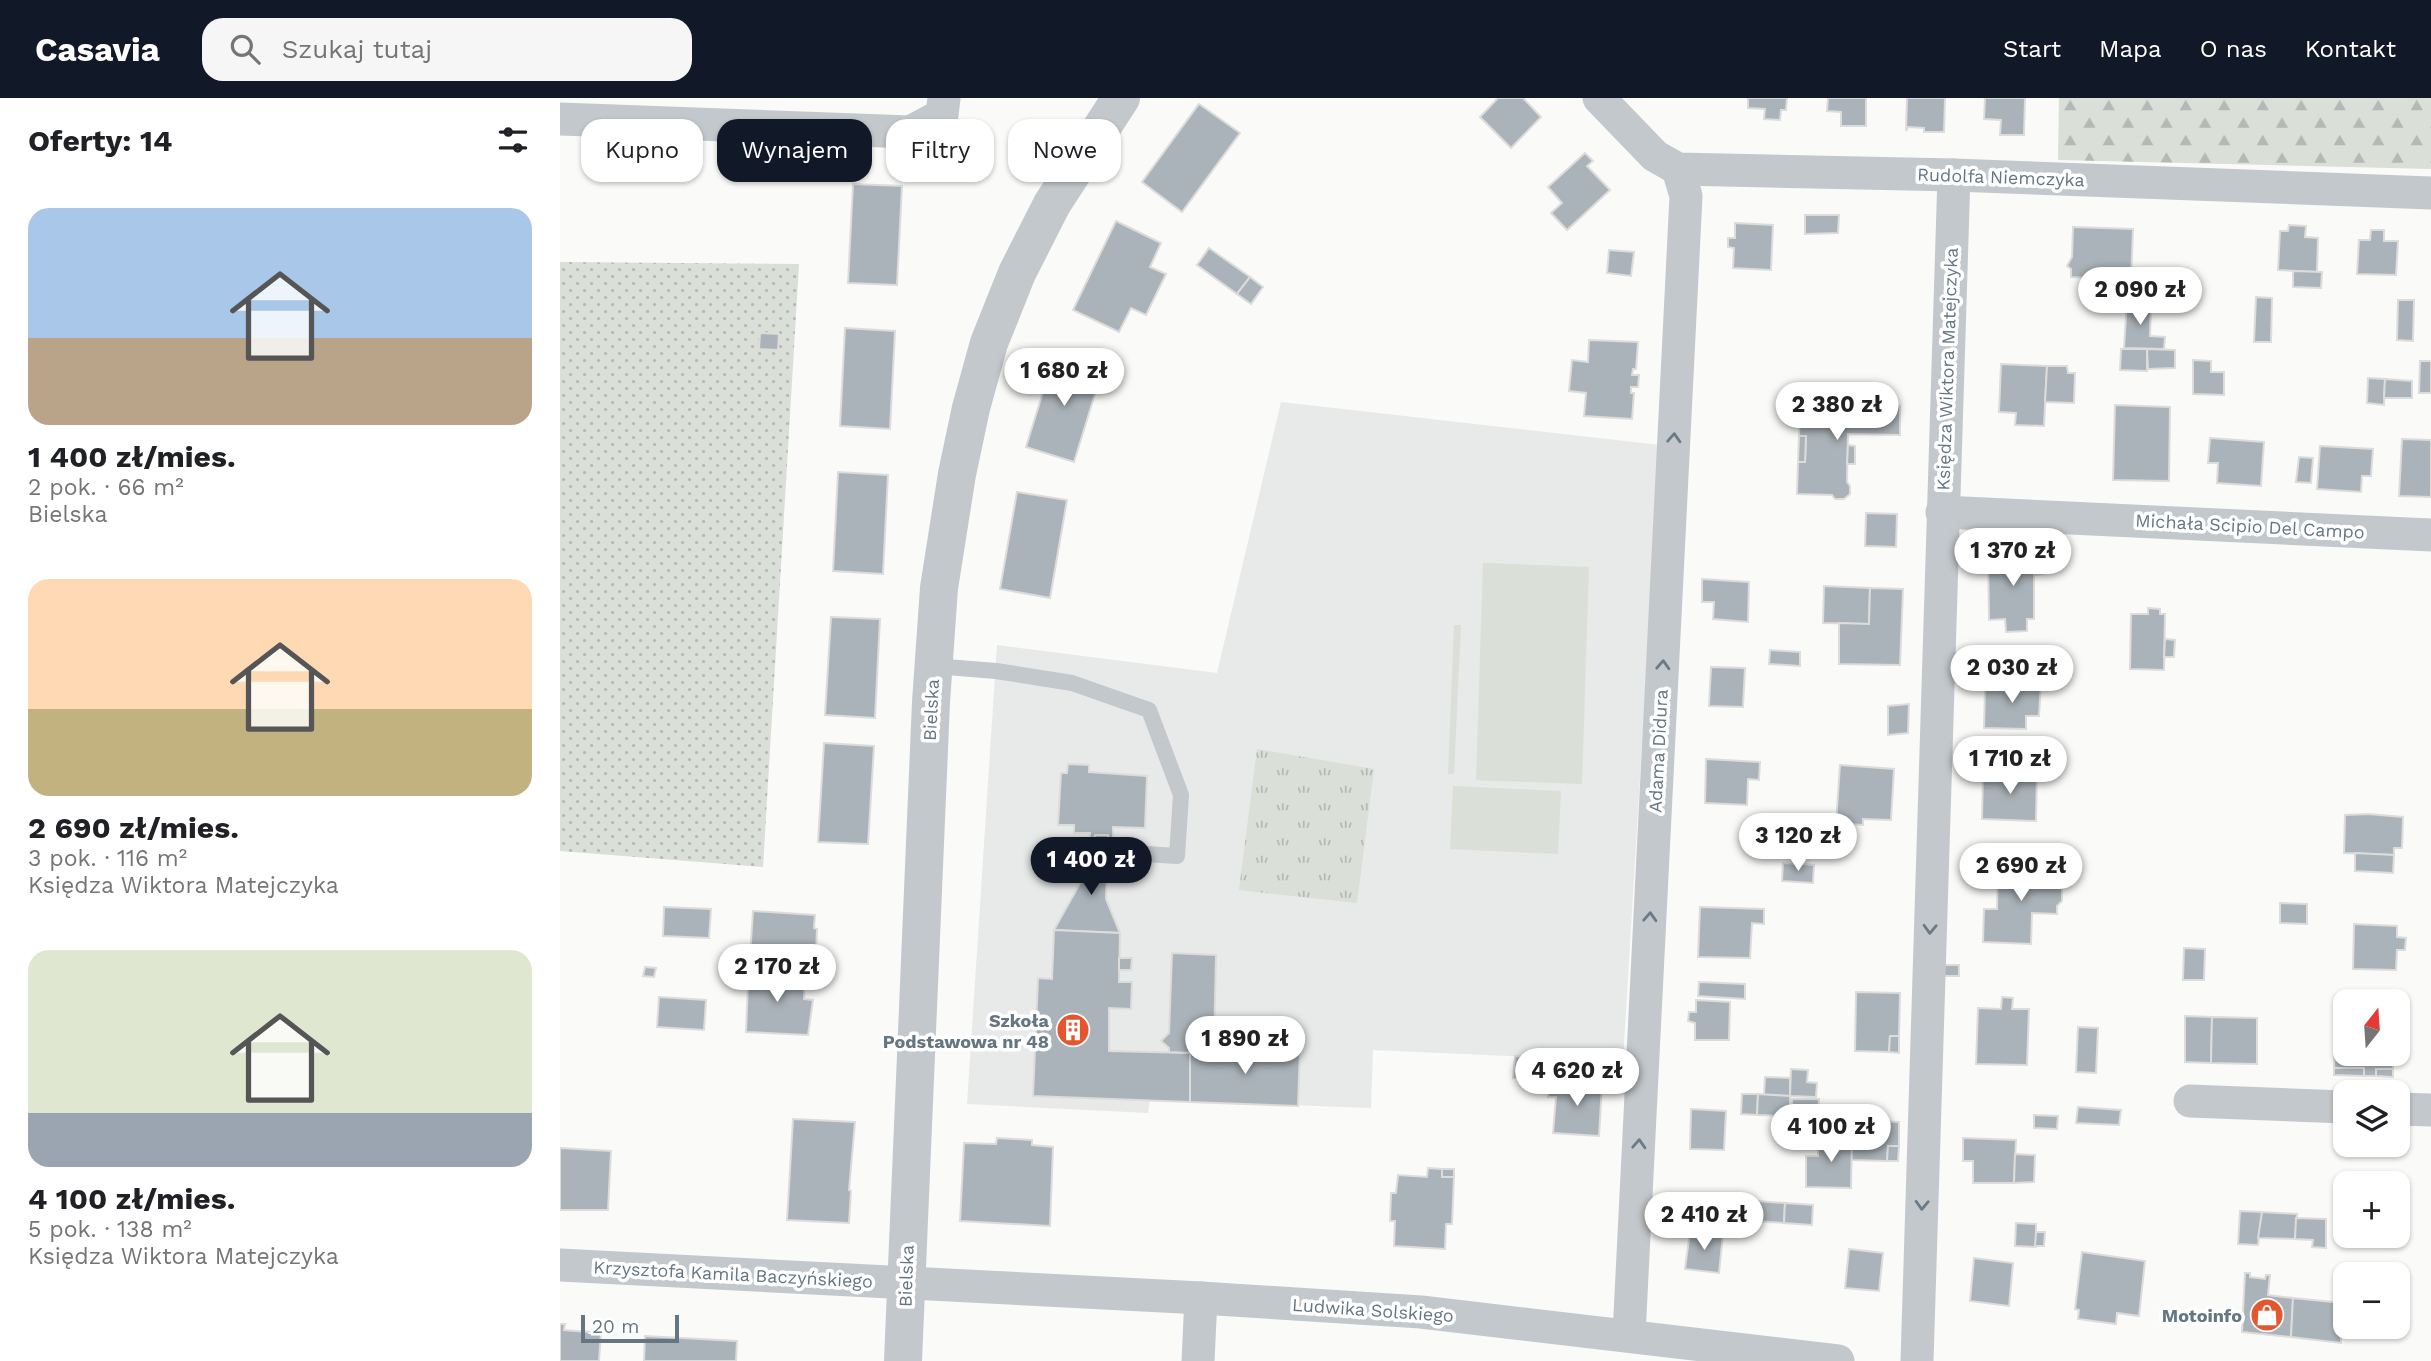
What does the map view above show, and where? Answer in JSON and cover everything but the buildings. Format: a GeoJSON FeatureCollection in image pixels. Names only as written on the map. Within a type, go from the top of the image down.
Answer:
{"type":"FeatureCollection","features":[{"type":"Feature","properties":{"kind":"street"},"geometry":{"type":"LineString","coordinates":[[560,119],[910,132],[942,115],[944,98]]}},
{"type":"Feature","properties":{"kind":"street","name":"Bielska"},"geometry":{"type":"LineString","coordinates":[[903,1361],[934,666],[939,588],[957,474],[989,343],[1017,272],[1052,205],[1121,98]]}},
{"type":"Feature","properties":{"kind":"street"},"geometry":{"type":"LineString","coordinates":[[1599,98],[1655,156],[1678,169]]}},
{"type":"Feature","properties":{"kind":"street","name":"Rudolfa Niemczyka"},"geometry":{"type":"LineString","coordinates":[[1678,169],[1954,175],[2431,193]]}},
{"type":"Feature","properties":{"kind":"street","name":"Adama Didura"},"geometry":{"type":"LineString","coordinates":[[1629,1335],[1686,195],[1678,169]]}},
{"type":"Feature","properties":{"kind":"street","name":"Księdza Wiktora Matejczyka"},"geometry":{"type":"LineString","coordinates":[[1917,1361],[1954,175]]}},
{"type":"Feature","properties":{"kind":"street","name":"Michała Scipio Del Campo"},"geometry":{"type":"LineString","coordinates":[[1942,512],[2431,535]]}},
{"type":"Feature","properties":{"kind":"street"},"geometry":{"type":"LineString","coordinates":[[2190,1101],[2333,1107]]}},
{"type":"Feature","properties":{"kind":"street"},"geometry":{"type":"LineString","coordinates":[[2410,1109],[2431,1110]]}},
{"type":"Feature","properties":{"kind":"street","name":"Krzysztofa Kamila Baczyńskiego"},"geometry":{"type":"LineString","coordinates":[[560,1265],[906,1282]]}},
{"type":"Feature","properties":{"kind":"street","name":"Ludwika Solskiego"},"geometry":{"type":"LineString","coordinates":[[906,1282],[1421,1312],[1629,1335],[1746,1356],[1838,1361]]}},
{"type":"Feature","properties":{"kind":"street"},"geometry":{"type":"LineString","coordinates":[[1198,1361],[1201,1298]]}},
{"type":"Feature","properties":{"kind":"lane"},"geometry":{"type":"LineString","coordinates":[[934,666],[996,671],[1072,683],[1149,710],[1181,795],[1177,856],[1116,852]]}},
{"type":"Feature","properties":{"kind":"shaded area"},"geometry":{"type":"Polygon","coordinates":[[[1281,402],[1660,445],[1623,1061],[1373,1050],[1371,1108],[1150,1100],[1148,1113],[967,1104],[997,645],[1217,673],[1281,402]]]}},
{"type":"Feature","properties":{"kind":"green space"},"geometry":{"type":"Polygon","coordinates":[[[2059,98],[2431,98],[2431,169],[2058,160],[2059,98]]]}},
{"type":"Feature","properties":{"kind":"green space"},"geometry":{"type":"Polygon","coordinates":[[[560,262],[799,264],[763,867],[560,851],[560,262]]]}},
{"type":"Feature","properties":{"kind":"green space"},"geometry":{"type":"Polygon","coordinates":[[[1483,563],[1589,567],[1582,784],[1476,780],[1483,563]]]}},
{"type":"Feature","properties":{"kind":"green space"},"geometry":{"type":"Polygon","coordinates":[[[1454,625],[1461,625],[1454,774],[1448,774],[1454,625]]]}},
{"type":"Feature","properties":{"kind":"green space"},"geometry":{"type":"Polygon","coordinates":[[[1257,749],[1374,769],[1357,903],[1239,890],[1257,749]]]}},
{"type":"Feature","properties":{"kind":"green space"},"geometry":{"type":"Polygon","coordinates":[[[1453,786],[1561,791],[1558,854],[1450,849],[1453,786]]]}},
{"type":"Feature","properties":{"kind":"place","name":"Szkoła Podstawowa nr 48"},"geometry":{"type":"Point","coordinates":[1073,1030]}},
{"type":"Feature","properties":{"kind":"place","name":"Motoinfo"},"geometry":{"type":"Point","coordinates":[2267,1315]}}]}
